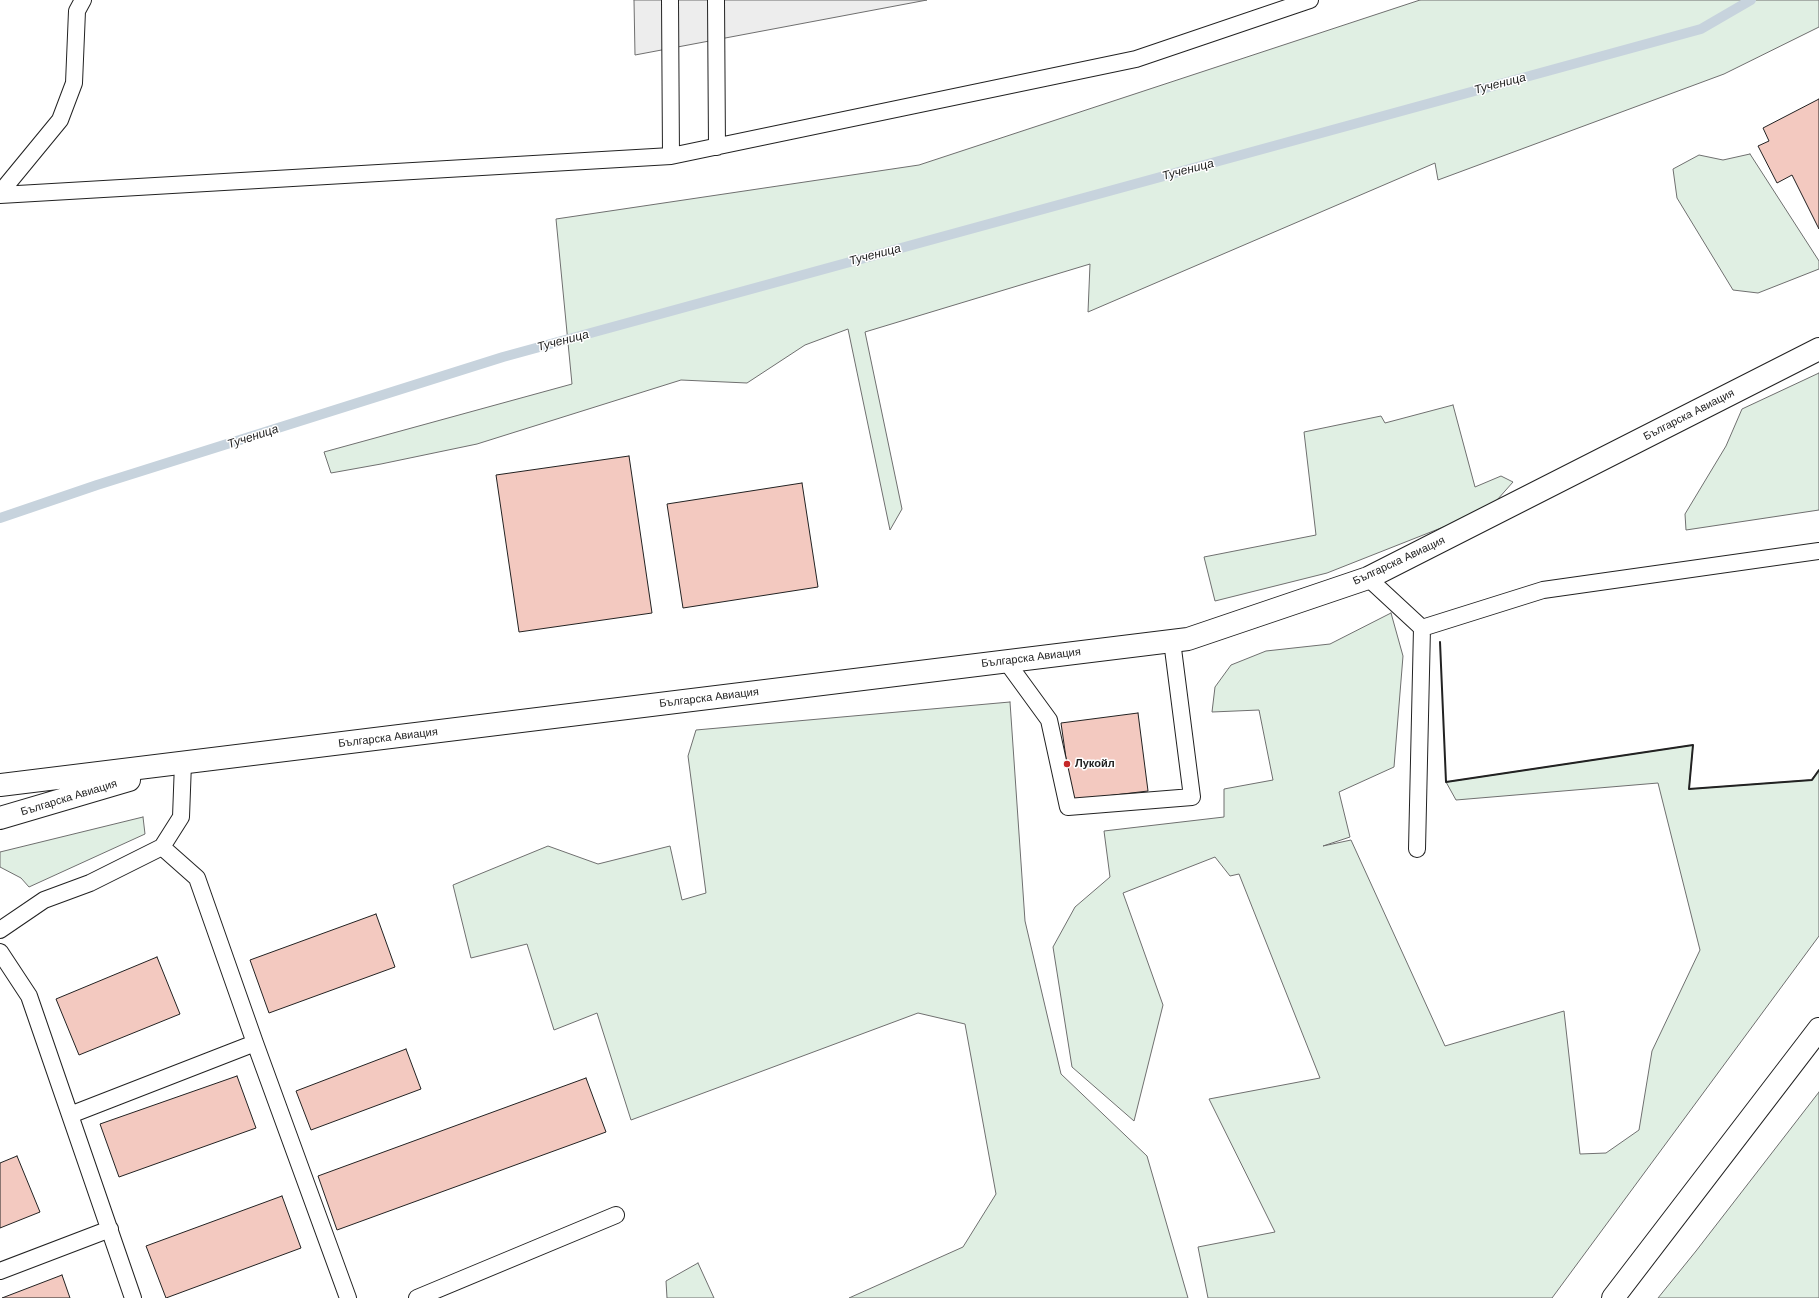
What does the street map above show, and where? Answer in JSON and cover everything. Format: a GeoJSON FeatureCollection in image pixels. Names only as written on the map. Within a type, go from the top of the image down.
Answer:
{"type":"FeatureCollection","features":[{"type":"Feature","properties":{"kind":"main road","name":"Българска Авиация"},"geometry":{"type":"LineString","coordinates":[[0,785],[1188,639],[1368,578],[1819,349]]}},
{"type":"Feature","properties":{"kind":"main road","name":"Българска Авиация"},"geometry":{"type":"LineString","coordinates":[[0,818],[53,804],[183,763]]}},
{"type":"Feature","properties":{"kind":"main road"},"geometry":{"type":"LineString","coordinates":[[1613,1298],[1819,1029]]}},
{"type":"Feature","properties":{"kind":"lane"},"geometry":{"type":"LineString","coordinates":[[0,194],[60,120],[74,83],[77,11],[83,0]]}},
{"type":"Feature","properties":{"kind":"lane"},"geometry":{"type":"LineString","coordinates":[[670,0],[671,156]]}},
{"type":"Feature","properties":{"kind":"lane"},"geometry":{"type":"LineString","coordinates":[[716,0],[717,146]]}},
{"type":"Feature","properties":{"kind":"lane"},"geometry":{"type":"LineString","coordinates":[[0,194],[671,156],[1136,59],[1310,0]]}},
{"type":"Feature","properties":{"kind":"lane"},"geometry":{"type":"LineString","coordinates":[[1422,628],[1543,590],[1819,551]]}},
{"type":"Feature","properties":{"kind":"lane"},"geometry":{"type":"LineString","coordinates":[[1368,578],[1422,628],[1417,849]]}},
{"type":"Feature","properties":{"kind":"lane"},"geometry":{"type":"LineString","coordinates":[[1006,662],[1049,720],[1068,807],[1192,797],[1172,641]]}},
{"type":"Feature","properties":{"kind":"lane"},"geometry":{"type":"LineString","coordinates":[[0,930],[44,900],[90,883],[162,847],[181,817],[183,763]]}},
{"type":"Feature","properties":{"kind":"lane"},"geometry":{"type":"LineString","coordinates":[[162,847],[197,878],[255,1043],[348,1298]]}},
{"type":"Feature","properties":{"kind":"lane"},"geometry":{"type":"LineString","coordinates":[[0,952],[29,996],[133,1298]]}},
{"type":"Feature","properties":{"kind":"lane"},"geometry":{"type":"LineString","coordinates":[[70,1115],[255,1043]]}},
{"type":"Feature","properties":{"kind":"lane"},"geometry":{"type":"LineString","coordinates":[[417,1298],[616,1215]]}},
{"type":"Feature","properties":{"kind":"lane"},"geometry":{"type":"LineString","coordinates":[[0,1271],[110,1229]]}},
{"type":"Feature","properties":{"kind":"green space"},"geometry":{"type":"Polygon","coordinates":[[[1420,0],[1819,0],[1819,27],[1724,74],[1438,180],[1435,163],[1088,312],[1090,264],[865,332],[902,509],[890,530],[848,329],[805,345],[747,383],[681,380],[477,444],[331,473],[324,452],[572,384],[556,219],[919,165],[1420,0]]]}},
{"type":"Feature","properties":{"kind":"green space"},"geometry":{"type":"Polygon","coordinates":[[[1750,154],[1819,261],[1819,269],[1758,293],[1733,290],[1677,198],[1673,169],[1699,155],[1723,160],[1750,154]]]}},
{"type":"Feature","properties":{"kind":"green space"},"geometry":{"type":"Polygon","coordinates":[[[1819,373],[1819,510],[1686,530],[1685,514],[1726,446],[1742,409],[1819,373]]]}},
{"type":"Feature","properties":{"kind":"green space"},"geometry":{"type":"Polygon","coordinates":[[[1453,405],[1475,487],[1501,476],[1513,482],[1489,509],[1327,573],[1215,601],[1204,557],[1316,535],[1304,432],[1381,416],[1385,423],[1453,405]]]}},
{"type":"Feature","properties":{"kind":"green space"},"geometry":{"type":"Polygon","coordinates":[[[1391,613],[1403,656],[1394,767],[1339,792],[1350,837],[1323,846],[1351,840],[1445,1046],[1564,1011],[1580,1154],[1606,1153],[1639,1130],[1652,1051],[1700,950],[1658,783],[1456,800],[1446,782],[1693,745],[1689,789],[1811,780],[1819,770],[1819,936],[1552,1298],[1208,1298],[1198,1247],[1275,1232],[1209,1099],[1320,1078],[1239,874],[1230,876],[1215,857],[1123,893],[1163,1005],[1134,1121],[1072,1067],[1053,947],[1075,907],[1110,877],[1104,831],[1224,817],[1224,789],[1273,780],[1259,710],[1212,712],[1215,687],[1231,665],[1266,651],[1330,644],[1391,613]]]}},
{"type":"Feature","properties":{"kind":"green space"},"geometry":{"type":"Polygon","coordinates":[[[1010,702],[1025,921],[1061,1074],[1147,1156],[1188,1298],[849,1298],[963,1247],[996,1194],[965,1024],[918,1013],[631,1120],[597,1013],[554,1030],[527,944],[471,958],[453,885],[548,846],[598,864],[670,846],[682,900],[706,893],[688,756],[696,730],[1010,702]]]}},
{"type":"Feature","properties":{"kind":"green space"},"geometry":{"type":"Polygon","coordinates":[[[143,817],[145,834],[29,887],[21,878],[0,867],[0,852],[143,817]]]}},
{"type":"Feature","properties":{"kind":"green space"},"geometry":{"type":"Polygon","coordinates":[[[1819,1092],[1819,1298],[1658,1298],[1696,1251],[1819,1092]]]}},
{"type":"Feature","properties":{"kind":"green space"},"geometry":{"type":"Polygon","coordinates":[[[698,1263],[714,1298],[667,1298],[666,1281],[698,1263]]]}},
{"type":"Feature","properties":{"kind":"shaded area"},"geometry":{"type":"Polygon","coordinates":[[[634,0],[927,0],[635,55],[634,0]]]}},
{"type":"Feature","properties":{"kind":"building"},"geometry":{"type":"Polygon","coordinates":[[[1819,99],[1819,229],[1792,175],[1777,183],[1758,146],[1769,141],[1763,128],[1819,99]]]}},
{"type":"Feature","properties":{"kind":"building"},"geometry":{"type":"Polygon","coordinates":[[[629,456],[652,613],[519,632],[496,475],[629,456]]]}},
{"type":"Feature","properties":{"kind":"building"},"geometry":{"type":"Polygon","coordinates":[[[802,483],[818,587],[683,608],[667,504],[802,483]]]}},
{"type":"Feature","properties":{"kind":"building"},"geometry":{"type":"Polygon","coordinates":[[[1138,713],[1148,791],[1072,800],[1061,723],[1138,713]]]}},
{"type":"Feature","properties":{"kind":"building"},"geometry":{"type":"Polygon","coordinates":[[[376,914],[395,967],[269,1013],[250,960],[376,914]]]}},
{"type":"Feature","properties":{"kind":"building"},"geometry":{"type":"Polygon","coordinates":[[[157,957],[180,1014],[79,1055],[56,999],[157,957]]]}},
{"type":"Feature","properties":{"kind":"building"},"geometry":{"type":"Polygon","coordinates":[[[406,1049],[421,1089],[311,1130],[296,1091],[406,1049]]]}},
{"type":"Feature","properties":{"kind":"building"},"geometry":{"type":"Polygon","coordinates":[[[237,1076],[256,1128],[119,1177],[100,1124],[237,1076]]]}},
{"type":"Feature","properties":{"kind":"building"},"geometry":{"type":"Polygon","coordinates":[[[586,1078],[606,1132],[337,1230],[318,1176],[586,1078]]]}},
{"type":"Feature","properties":{"kind":"building"},"geometry":{"type":"Polygon","coordinates":[[[17,1156],[40,1212],[0,1228],[0,1163],[17,1156]]]}},
{"type":"Feature","properties":{"kind":"building"},"geometry":{"type":"Polygon","coordinates":[[[282,1196],[301,1248],[166,1298],[146,1246],[282,1196]]]}},
{"type":"Feature","properties":{"kind":"building"},"geometry":{"type":"Polygon","coordinates":[[[62,1275],[70,1298],[2,1298],[62,1275]]]}},
{"type":"Feature","properties":{"kind":"waterway","name":"Тученица"},"geometry":{"type":"LineString","coordinates":[[0,518],[97,485],[503,357],[1701,29],[1751,0]]}},
{"type":"Feature","properties":{"kind":"wall"},"geometry":{"type":"LineString","coordinates":[[1440,642],[1446,782],[1693,745],[1689,789],[1812,780],[1819,770]]}},
{"type":"Feature","properties":{"kind":"place","name":"Лукойл"},"geometry":{"type":"Point","coordinates":[1067,764]}}]}
